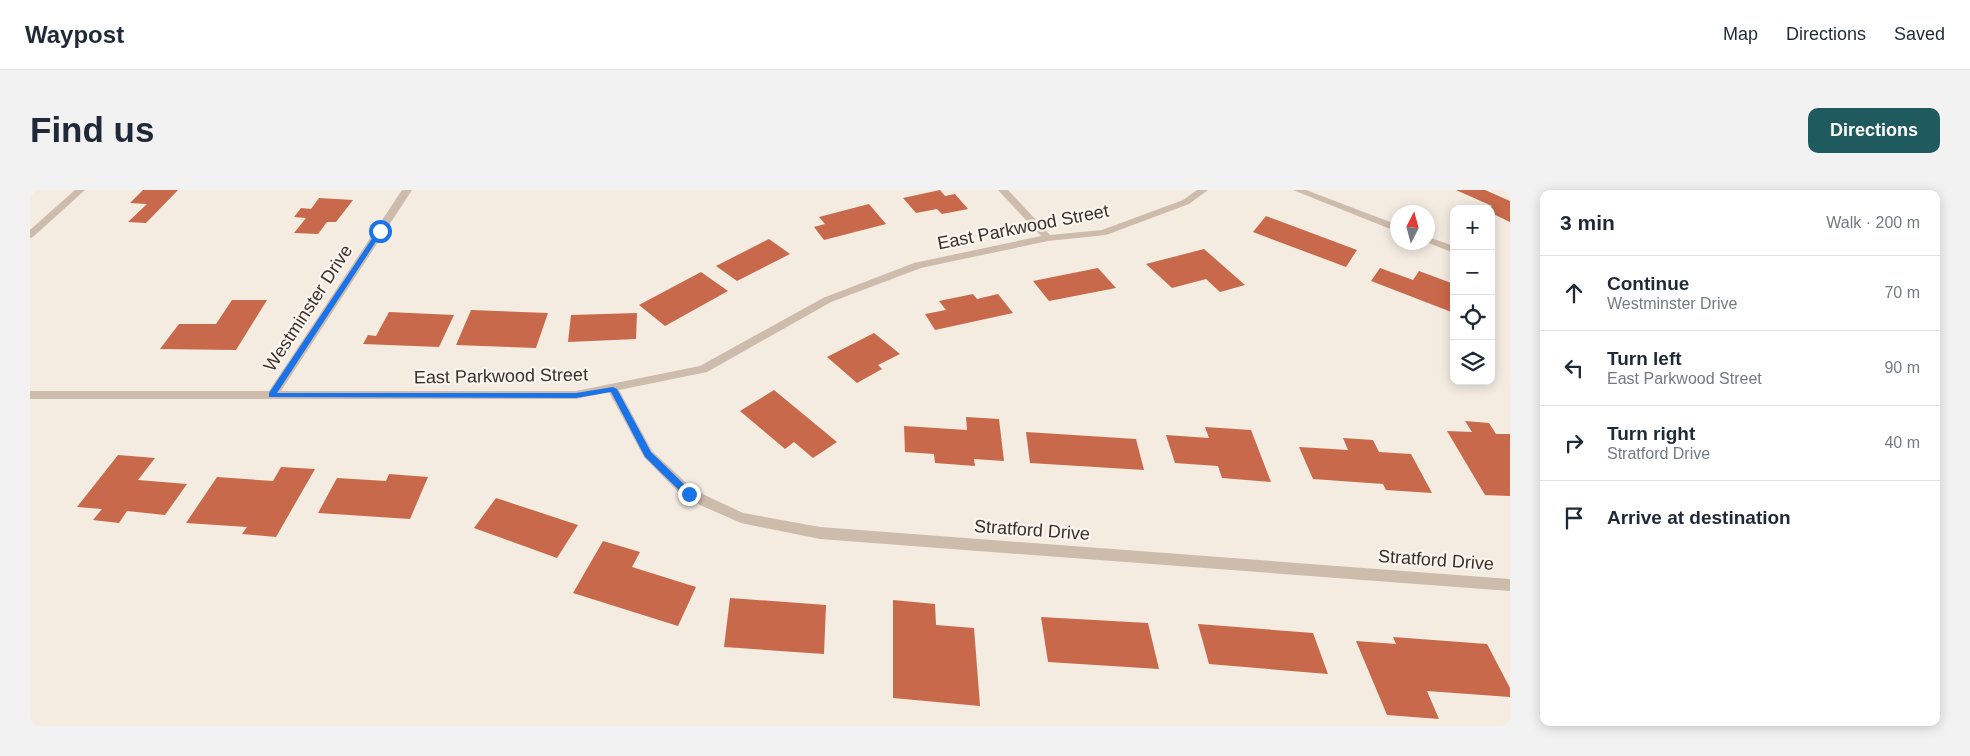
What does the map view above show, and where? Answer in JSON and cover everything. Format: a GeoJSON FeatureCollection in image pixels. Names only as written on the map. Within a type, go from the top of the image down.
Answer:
{"type":"FeatureCollection","features":[{"type":"Feature","properties":{"kind":"street"},"geometry":{"type":"LineString","coordinates":[[30,235],[80,190]]}},
{"type":"Feature","properties":{"kind":"street","name":"Westminster Drive"},"geometry":{"type":"LineString","coordinates":[[272,395],[407,190]]}},
{"type":"Feature","properties":{"kind":"street"},"geometry":{"type":"LineString","coordinates":[[1003,190],[1048,238]]}},
{"type":"Feature","properties":{"kind":"street","name":"East Parkwood Street"},"geometry":{"type":"LineString","coordinates":[[30,395],[576,395],[613,389],[703,369],[827,300],[918,265],[1048,238],[1103,233],[1186,202],[1203,190]]}},
{"type":"Feature","properties":{"kind":"street"},"geometry":{"type":"LineString","coordinates":[[1298,190],[1390,225]]}},
{"type":"Feature","properties":{"kind":"street"},"geometry":{"type":"LineString","coordinates":[[1435,243],[1450,248]]}},
{"type":"Feature","properties":{"kind":"street","name":"Stratford Drive"},"geometry":{"type":"LineString","coordinates":[[613,389],[648,454],[689,494],[741,518],[820,533],[1510,585]]}},
{"type":"Feature","properties":{"kind":"building"},"geometry":{"type":"Polygon","coordinates":[[[143,190],[178,190],[146,223],[128,222],[147,204],[130,203],[143,190]]]}},
{"type":"Feature","properties":{"kind":"building"},"geometry":{"type":"Polygon","coordinates":[[[940,190],[945,196],[955,194],[968,209],[942,214],[937,209],[916,213],[903,198],[940,190]]]}},
{"type":"Feature","properties":{"kind":"building"},"geometry":{"type":"Polygon","coordinates":[[[1456,190],[1485,190],[1510,201],[1510,222],[1495,215],[1495,205],[1490,205],[1456,190]]]}},
{"type":"Feature","properties":{"kind":"building"},"geometry":{"type":"Polygon","coordinates":[[[319,198],[353,200],[336,222],[327,222],[318,234],[294,233],[306,218],[294,217],[301,208],[311,209],[319,198]]]}},
{"type":"Feature","properties":{"kind":"building"},"geometry":{"type":"Polygon","coordinates":[[[869,204],[886,224],[824,240],[814,227],[825,224],[819,217],[869,204]]]}},
{"type":"Feature","properties":{"kind":"building"},"geometry":{"type":"Polygon","coordinates":[[[1266,216],[1357,250],[1346,267],[1253,232],[1266,216]]]}},
{"type":"Feature","properties":{"kind":"building"},"geometry":{"type":"Polygon","coordinates":[[[769,239],[790,254],[737,281],[716,266],[769,239]]]}},
{"type":"Feature","properties":{"kind":"building"},"geometry":{"type":"Polygon","coordinates":[[[1204,249],[1245,285],[1220,292],[1206,279],[1172,288],[1146,264],[1204,249]]]}},
{"type":"Feature","properties":{"kind":"building"},"geometry":{"type":"Polygon","coordinates":[[[1098,268],[1116,288],[1049,301],[1033,281],[1098,268]]]}},
{"type":"Feature","properties":{"kind":"building"},"geometry":{"type":"Polygon","coordinates":[[[1380,268],[1413,280],[1419,271],[1450,283],[1450,311],[1371,281],[1380,268]]]}},
{"type":"Feature","properties":{"kind":"building"},"geometry":{"type":"Polygon","coordinates":[[[701,272],[728,291],[665,326],[639,305],[701,272]]]}},
{"type":"Feature","properties":{"kind":"building"},"geometry":{"type":"Polygon","coordinates":[[[973,294],[977,299],[998,294],[1013,313],[935,330],[925,314],[946,310],[939,301],[973,294]]]}},
{"type":"Feature","properties":{"kind":"building"},"geometry":{"type":"Polygon","coordinates":[[[232,300],[267,300],[236,350],[160,349],[179,324],[216,324],[232,300]]]}},
{"type":"Feature","properties":{"kind":"building"},"geometry":{"type":"Polygon","coordinates":[[[471,310],[548,313],[536,348],[456,345],[471,310]]]}},
{"type":"Feature","properties":{"kind":"building"},"geometry":{"type":"Polygon","coordinates":[[[389,312],[454,315],[439,347],[363,344],[368,335],[376,336],[389,312]]]}},
{"type":"Feature","properties":{"kind":"building"},"geometry":{"type":"Polygon","coordinates":[[[637,313],[636,339],[568,342],[571,315],[637,313]]]}},
{"type":"Feature","properties":{"kind":"building"},"geometry":{"type":"Polygon","coordinates":[[[874,333],[900,354],[878,365],[882,369],[857,383],[827,357],[874,333]]]}},
{"type":"Feature","properties":{"kind":"building"},"geometry":{"type":"Polygon","coordinates":[[[774,390],[837,442],[813,458],[794,442],[785,449],[740,411],[774,390]]]}},
{"type":"Feature","properties":{"kind":"building"},"geometry":{"type":"Polygon","coordinates":[[[966,417],[999,419],[1004,461],[974,459],[975,466],[935,463],[934,454],[905,452],[904,426],[967,430],[966,417]]]}},
{"type":"Feature","properties":{"kind":"building"},"geometry":{"type":"Polygon","coordinates":[[[1465,421],[1489,423],[1496,434],[1510,434],[1510,496],[1485,495],[1447,431],[1472,432],[1465,421]]]}},
{"type":"Feature","properties":{"kind":"building"},"geometry":{"type":"Polygon","coordinates":[[[1205,427],[1251,430],[1271,482],[1222,478],[1218,466],[1175,463],[1166,435],[1209,438],[1205,427]]]}},
{"type":"Feature","properties":{"kind":"building"},"geometry":{"type":"Polygon","coordinates":[[[1026,432],[1136,439],[1144,470],[1030,463],[1026,432]]]}},
{"type":"Feature","properties":{"kind":"building"},"geometry":{"type":"Polygon","coordinates":[[[1343,438],[1373,440],[1379,452],[1411,454],[1432,493],[1386,490],[1383,484],[1313,479],[1299,447],[1348,450],[1343,438]]]}},
{"type":"Feature","properties":{"kind":"building"},"geometry":{"type":"Polygon","coordinates":[[[118,455],[155,458],[138,480],[187,484],[165,515],[127,511],[119,523],[93,520],[102,509],[77,507],[118,455]]]}},
{"type":"Feature","properties":{"kind":"building"},"geometry":{"type":"Polygon","coordinates":[[[281,467],[315,469],[276,537],[242,534],[247,527],[186,523],[217,477],[273,481],[281,467]]]}},
{"type":"Feature","properties":{"kind":"building"},"geometry":{"type":"Polygon","coordinates":[[[389,474],[428,477],[410,519],[318,513],[337,478],[386,481],[389,474]]]}},
{"type":"Feature","properties":{"kind":"building"},"geometry":{"type":"Polygon","coordinates":[[[496,498],[578,525],[557,558],[474,528],[496,498]]]}},
{"type":"Feature","properties":{"kind":"building"},"geometry":{"type":"Polygon","coordinates":[[[603,541],[640,552],[632,567],[696,587],[678,626],[573,593],[603,541]]]}},
{"type":"Feature","properties":{"kind":"building"},"geometry":{"type":"Polygon","coordinates":[[[730,598],[826,605],[824,654],[724,647],[730,598]]]}},
{"type":"Feature","properties":{"kind":"building"},"geometry":{"type":"Polygon","coordinates":[[[893,600],[935,604],[936,625],[974,628],[980,706],[893,698],[893,600]]]}},
{"type":"Feature","properties":{"kind":"building"},"geometry":{"type":"Polygon","coordinates":[[[1041,617],[1148,623],[1159,669],[1048,662],[1041,617]]]}},
{"type":"Feature","properties":{"kind":"building"},"geometry":{"type":"Polygon","coordinates":[[[1198,624],[1313,633],[1328,674],[1209,664],[1198,624]]]}},
{"type":"Feature","properties":{"kind":"building"},"geometry":{"type":"Polygon","coordinates":[[[1393,637],[1487,644],[1510,688],[1510,697],[1427,691],[1439,719],[1387,715],[1356,641],[1396,644],[1393,637]]]}},
{"type":"Feature","properties":{"kind":"route"},"geometry":{"type":"LineString","coordinates":[[380,231],[272,395],[576,395],[613,389],[648,454],[689,494]]}}]}
